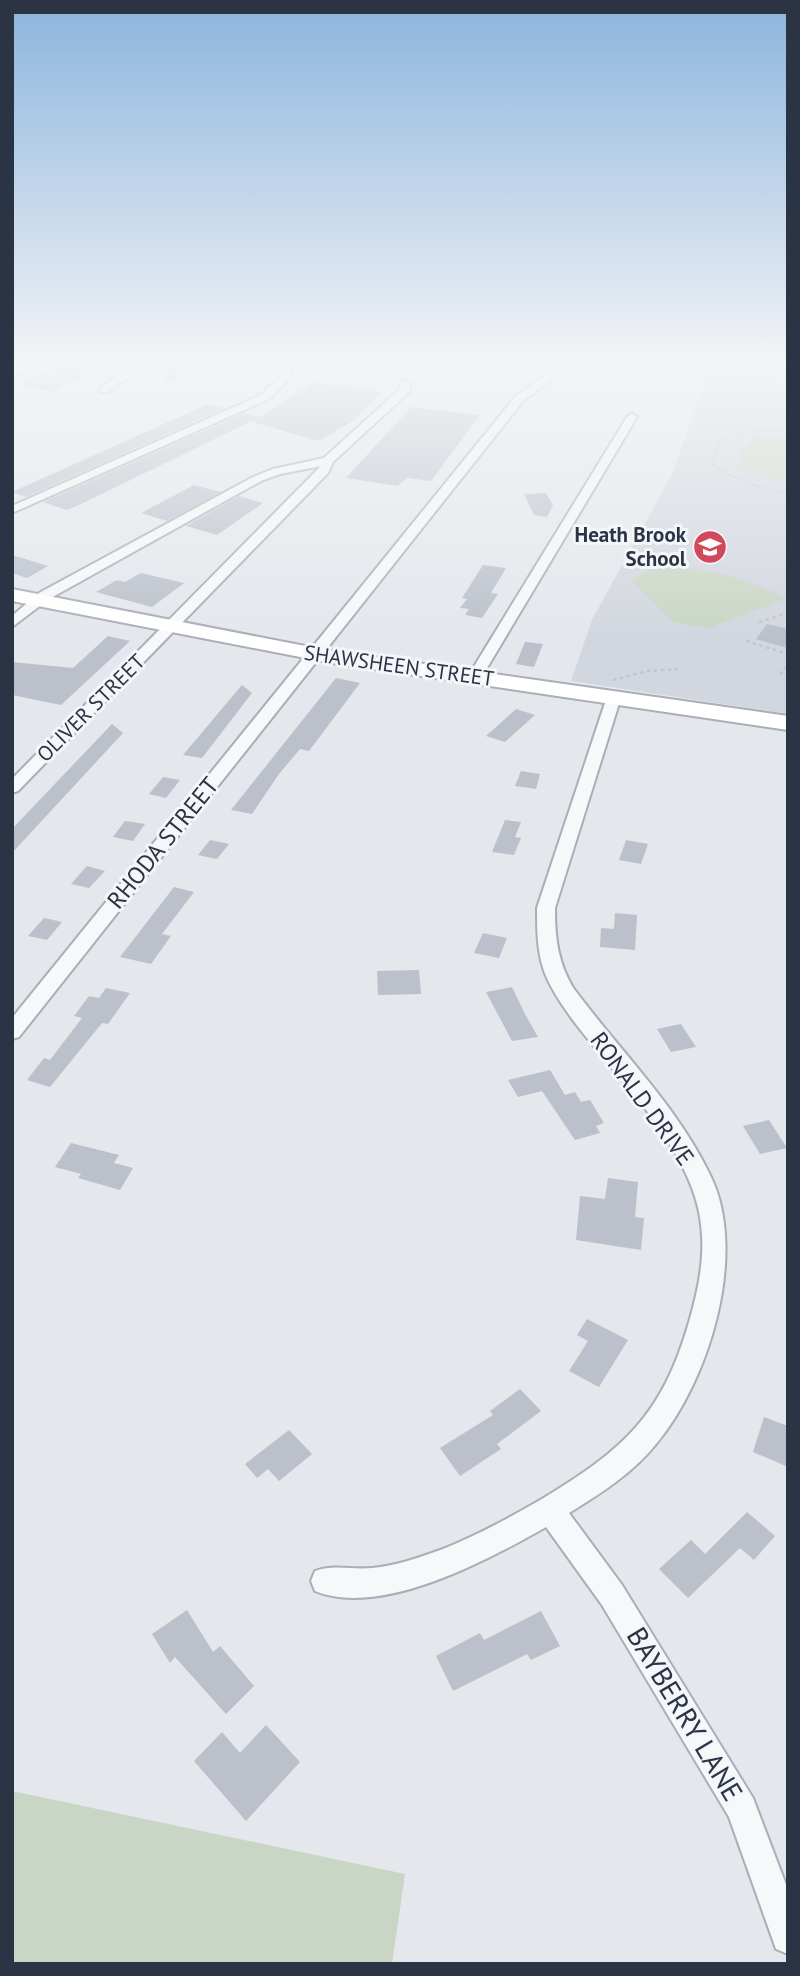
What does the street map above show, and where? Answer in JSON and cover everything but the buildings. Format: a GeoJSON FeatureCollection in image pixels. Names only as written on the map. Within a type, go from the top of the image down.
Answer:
{"type":"FeatureCollection","features":[{"type":"Feature","properties":{"kind":"main road","name":"SHAWSHEEN STREET"},"geometry":{"type":"LineString","coordinates":[[12,594],[314,654],[788,723]]}},
{"type":"Feature","properties":{"kind":"street"},"geometry":{"type":"LineString","coordinates":[[12,510],[137,454]]}},
{"type":"Feature","properties":{"kind":"street","name":"OLIVER STREET"},"geometry":{"type":"LineString","coordinates":[[12,788],[324,471],[328,461],[336,454]]}},
{"type":"Feature","properties":{"kind":"street","name":"RHODA STREET"},"geometry":{"type":"LineString","coordinates":[[12,1032],[475,454]]}},
{"type":"Feature","properties":{"kind":"street"},"geometry":{"type":"LineString","coordinates":[[474,678],[609,454]]}},
{"type":"Feature","properties":{"kind":"street"},"geometry":{"type":"LineString","coordinates":[[12,623],[39,600],[257,479],[277,471],[328,461]]}},
{"type":"Feature","properties":{"kind":"street","name":"RONALD DRIVE"},"geometry":{"type":"LineString","coordinates":[[325,1581],[381,1581],[419,1572],[473,1551],[549,1509],[634,1449],[681,1387],[693,1355],[714,1264],[715,1234],[711,1206],[684,1150],[566,993],[554,972],[546,943],[546,908],[614,697]]}},
{"type":"Feature","properties":{"kind":"street","name":"BAYBERRY LANE"},"geometry":{"type":"LineString","coordinates":[[549,1509],[626,1617],[742,1809],[788,1937]]}},
{"type":"Feature","properties":{"kind":"path"},"geometry":{"type":"LineString","coordinates":[[715,454],[712,465],[788,495]]}},
{"type":"Feature","properties":{"kind":"path"},"geometry":{"type":"LineString","coordinates":[[759,622],[788,613]]}},
{"type":"Feature","properties":{"kind":"path"},"geometry":{"type":"LineString","coordinates":[[746,641],[788,654]]}},
{"type":"Feature","properties":{"kind":"path"},"geometry":{"type":"LineString","coordinates":[[780,674],[788,665]]}},
{"type":"Feature","properties":{"kind":"path"},"geometry":{"type":"LineString","coordinates":[[585,693],[586,687],[648,671],[677,669]]}},
{"type":"Feature","properties":{"kind":"shaded area","name":"Heath Brook School"},"geometry":{"type":"Polygon","coordinates":[[[679,454],[788,454],[788,714],[571,681],[592,620],[672,474],[679,454]]]}},
{"type":"Feature","properties":{"kind":"green space"},"geometry":{"type":"Polygon","coordinates":[[[739,454],[788,454],[788,483],[739,468],[739,454]]]}},
{"type":"Feature","properties":{"kind":"green space"},"geometry":{"type":"Polygon","coordinates":[[[658,565],[725,574],[788,598],[708,628],[673,622],[631,580],[658,565]]]}},
{"type":"Feature","properties":{"kind":"green space"},"geometry":{"type":"Polygon","coordinates":[[[12,1791],[405,1874],[392,1964],[12,1964],[12,1791]]]}},
{"type":"Feature","properties":{"kind":"place","name":"Heath Brook School"},"geometry":{"type":"Point","coordinates":[710,547]}}]}
